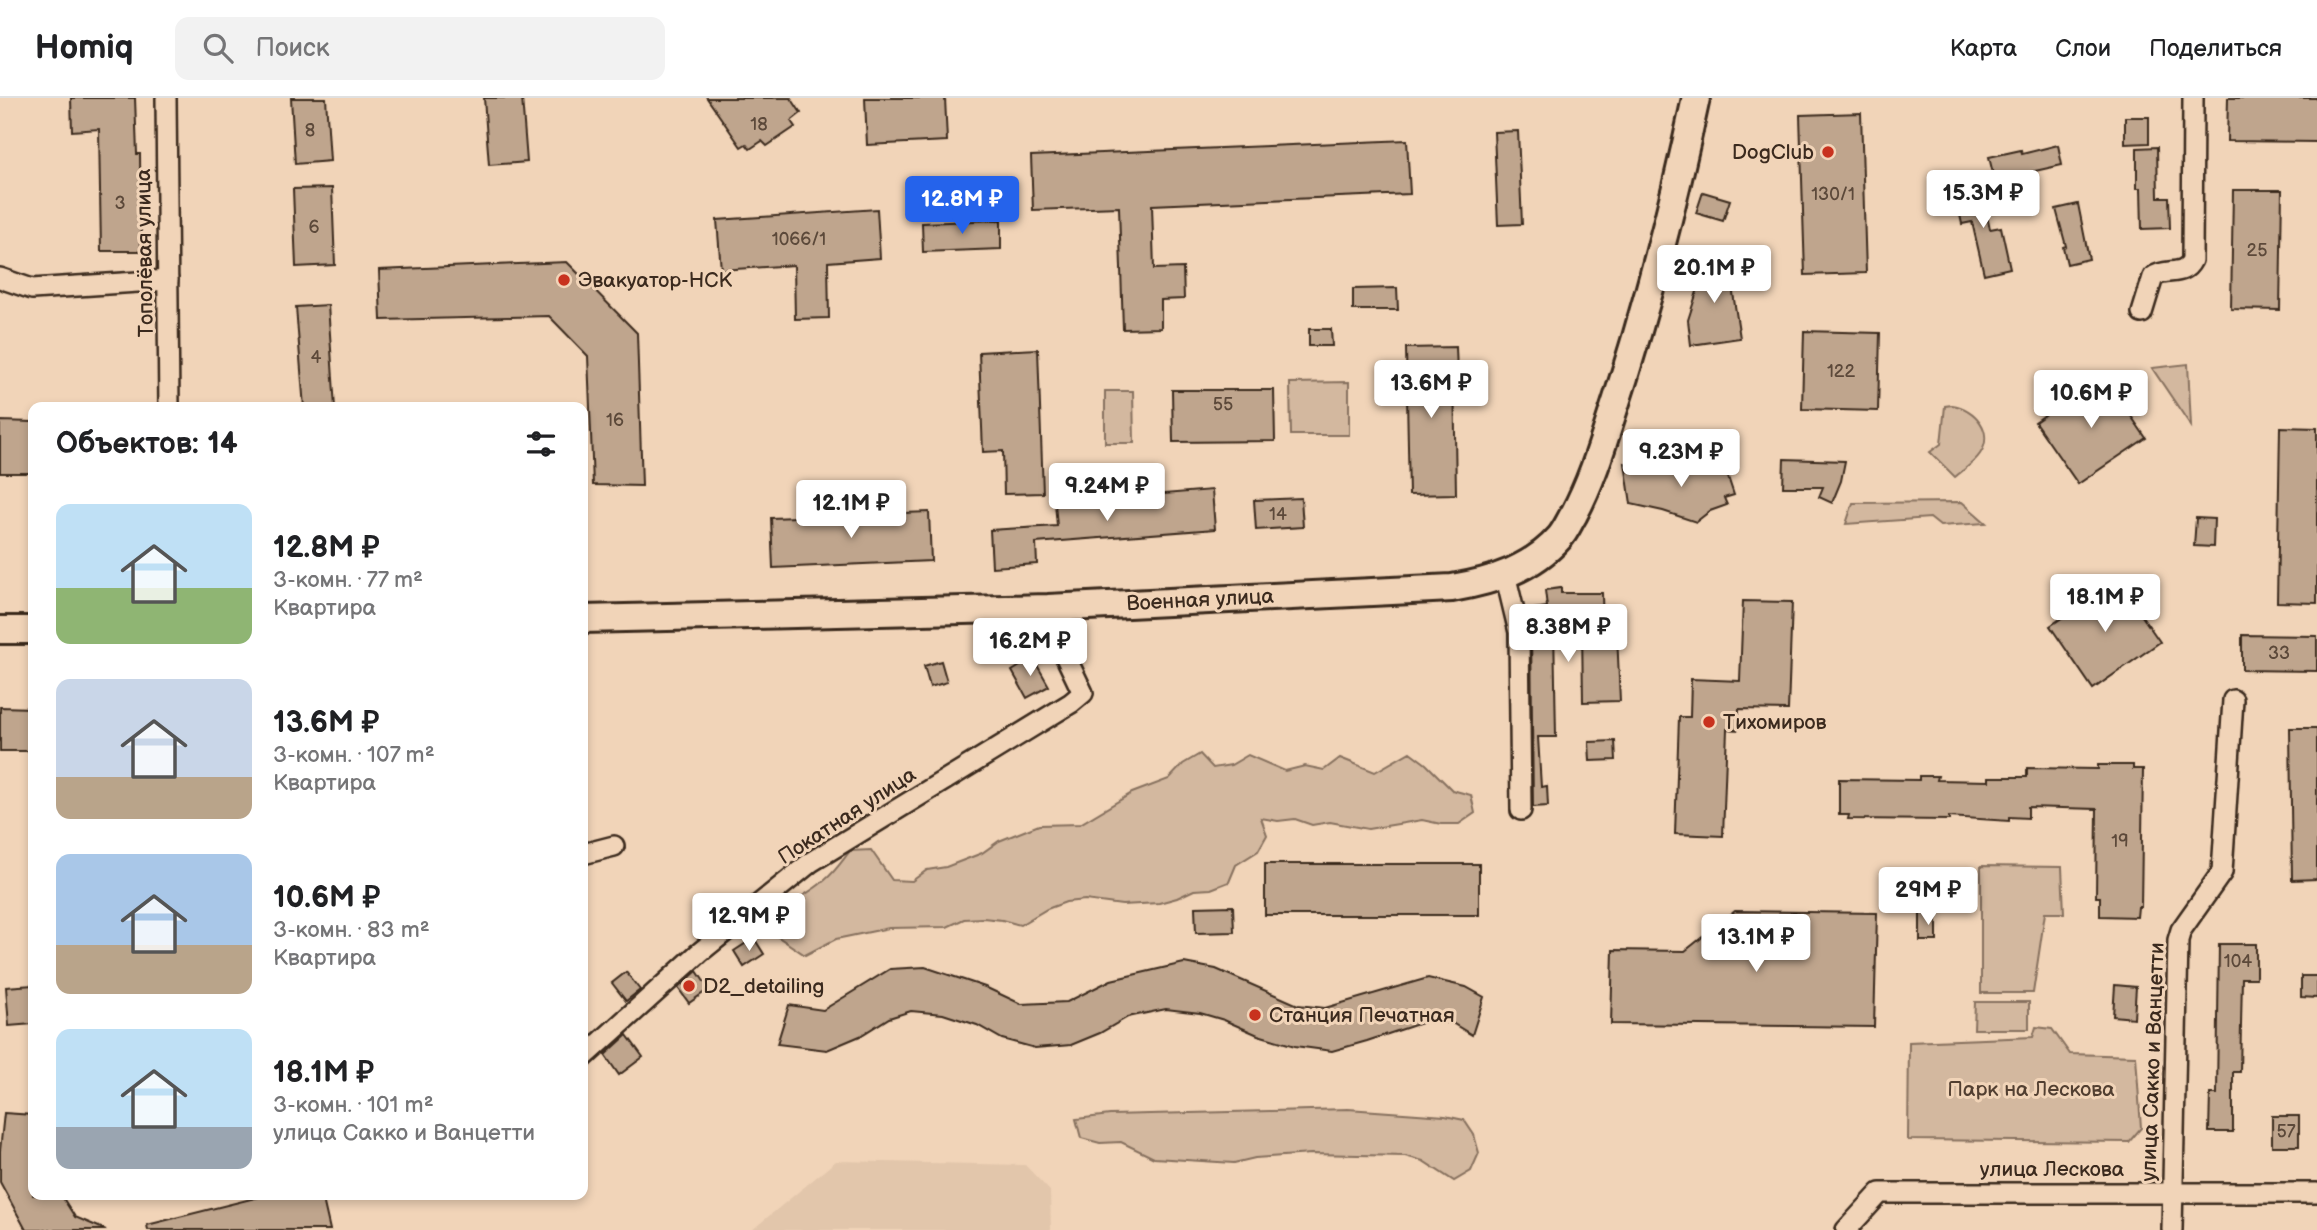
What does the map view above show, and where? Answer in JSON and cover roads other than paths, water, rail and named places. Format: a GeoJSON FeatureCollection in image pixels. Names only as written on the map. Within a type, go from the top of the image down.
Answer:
{"type":"FeatureCollection","features":[{"type":"Feature","properties":{"kind":"main road","name":"Военная улица"},"geometry":{"type":"LineString","coordinates":[[588,619],[1048,608],[1452,587],[1488,582],[1512,571],[1539,557],[1562,535],[1588,488],[1633,351],[1696,98]]}},
{"type":"Feature","properties":{"kind":"main road"},"geometry":{"type":"LineString","coordinates":[[0,630],[28,630]]}},
{"type":"Feature","properties":{"kind":"street","name":"Тополёвая улица"},"geometry":{"type":"LineString","coordinates":[[166,98],[169,402]]}},
{"type":"Feature","properties":{"kind":"street"},"geometry":{"type":"LineString","coordinates":[[2142,313],[2153,277],[2161,272],[2181,272],[2192,260],[2193,98]]}},
{"type":"Feature","properties":{"kind":"street"},"geometry":{"type":"LineString","coordinates":[[0,278],[32,289],[168,279]]}},
{"type":"Feature","properties":{"kind":"street"},"geometry":{"type":"LineString","coordinates":[[1512,571],[1518,632],[1521,810]]}},
{"type":"Feature","properties":{"kind":"street","name":"Покатная улица"},"geometry":{"type":"LineString","coordinates":[[588,1053],[699,953],[811,862],[1071,703],[1083,693],[1052,628],[1048,608]]}},
{"type":"Feature","properties":{"kind":"street","name":"улица Сакко и Ванцетти"},"geometry":{"type":"LineString","coordinates":[[2172,1230],[2178,940],[2181,930],[2222,872],[2233,700]]}},
{"type":"Feature","properties":{"kind":"street"},"geometry":{"type":"LineString","coordinates":[[588,853],[614,846]]}},
{"type":"Feature","properties":{"kind":"street","name":"улица Лескова"},"geometry":{"type":"LineString","coordinates":[[1846,1230],[1880,1193],[2317,1193]]}},
{"type":"Feature","properties":{"kind":"place","name":"DogClub"},"geometry":{"type":"Point","coordinates":[1828,152]}},
{"type":"Feature","properties":{"kind":"place","name":"Эвакуатор-НСК"},"geometry":{"type":"Point","coordinates":[564,280]}},
{"type":"Feature","properties":{"kind":"place","name":"Тихомиров"},"geometry":{"type":"Point","coordinates":[1709,722]}},
{"type":"Feature","properties":{"kind":"place","name":"D2_detailing"},"geometry":{"type":"Point","coordinates":[689,986]}},
{"type":"Feature","properties":{"kind":"place","name":"Станция Печатная"},"geometry":{"type":"Point","coordinates":[1255,1015]}},
{"type":"Feature","properties":{"kind":"park label","name":"Парк на Лескова"},"geometry":{"type":"Point","coordinates":[2031,1089]}}]}
